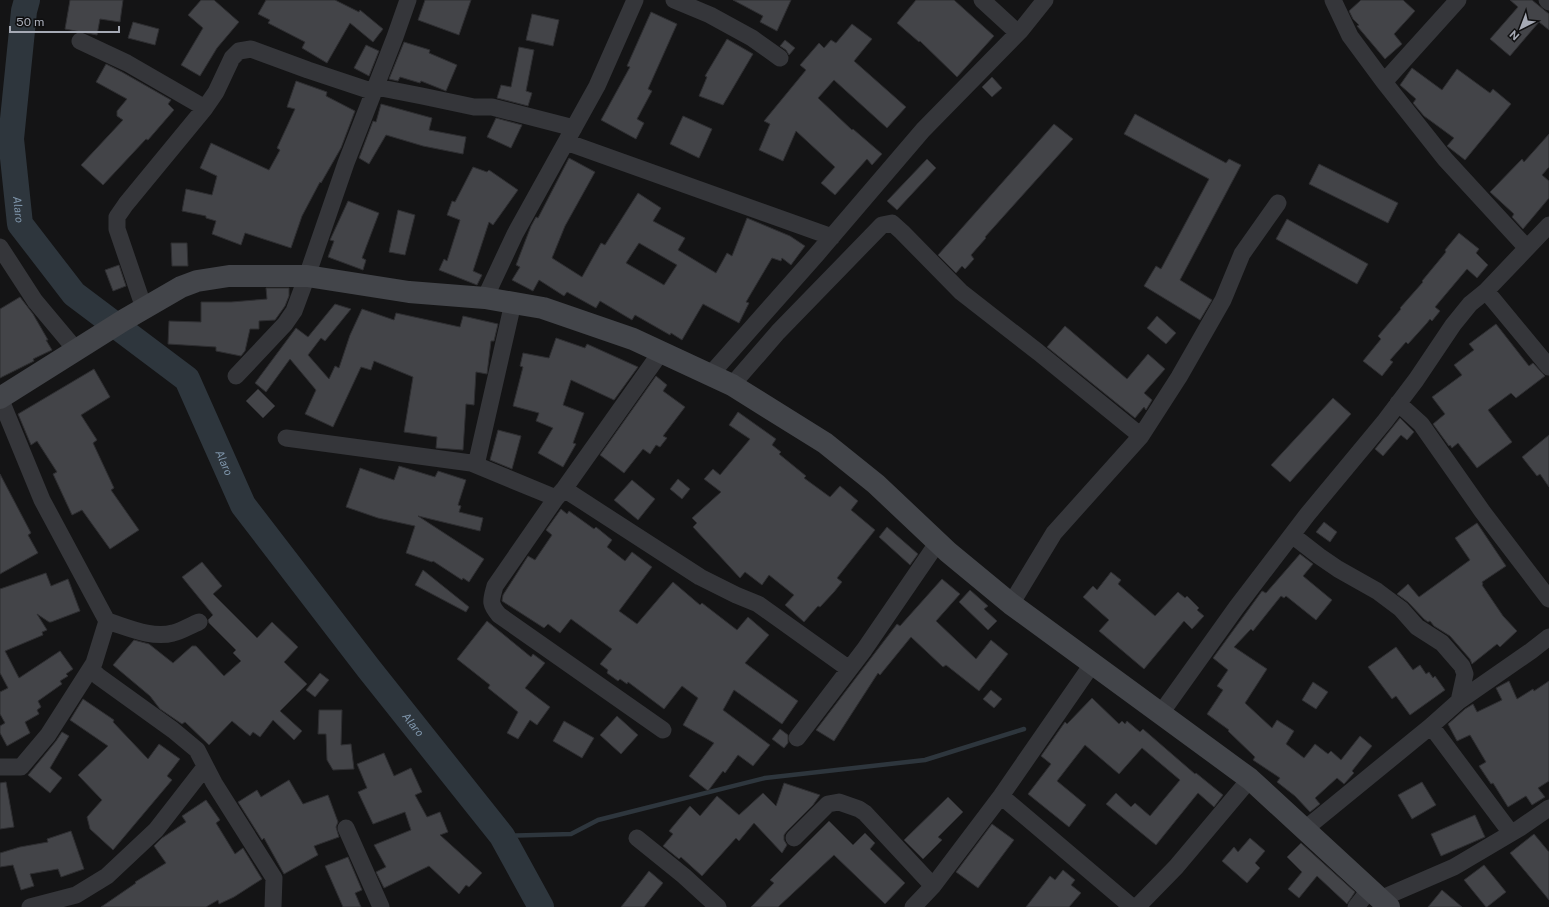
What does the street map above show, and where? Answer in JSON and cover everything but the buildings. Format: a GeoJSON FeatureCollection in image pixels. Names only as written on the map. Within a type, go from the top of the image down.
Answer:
{"type":"FeatureCollection","features":[{"type":"Feature","properties":{"kind":"street"},"geometry":{"type":"LineString","coordinates":[[236,376],[285,324],[294,312],[308,276],[346,162],[375,90],[408,0]]}},
{"type":"Feature","properties":{"kind":"street"},"geometry":{"type":"LineString","coordinates":[[485,298],[515,234],[597,86],[635,0]]}},
{"type":"Feature","properties":{"kind":"street"},"geometry":{"type":"LineString","coordinates":[[674,0],[710,15],[752,38],[780,58]]}},
{"type":"Feature","properties":{"kind":"street"},"geometry":{"type":"LineString","coordinates":[[982,0],[1018,33]]}},
{"type":"Feature","properties":{"kind":"street"},"geometry":{"type":"LineString","coordinates":[[710,375],[832,237],[923,130],[1018,33],[1046,0]]}},
{"type":"Feature","properties":{"kind":"street"},"geometry":{"type":"LineString","coordinates":[[1334,0],[1350,36],[1384,82],[1445,159],[1526,247]]}},
{"type":"Feature","properties":{"kind":"street"},"geometry":{"type":"LineString","coordinates":[[1384,82],[1458,0]]}},
{"type":"Feature","properties":{"kind":"street"},"geometry":{"type":"LineString","coordinates":[[80,41],[127,63],[205,108]]}},
{"type":"Feature","properties":{"kind":"street"},"geometry":{"type":"LineString","coordinates":[[144,308],[117,229],[117,217],[205,108],[216,92],[232,58],[239,51],[251,49],[375,90],[422,96],[474,107],[492,107],[570,135],[832,237]]}},
{"type":"Feature","properties":{"kind":"street"},"geometry":{"type":"LineString","coordinates":[[1011,604],[1054,533],[1141,436],[1179,377],[1224,300],[1242,254],[1278,203]]}},
{"type":"Feature","properties":{"kind":"street"},"geometry":{"type":"LineString","coordinates":[[732,385],[778,332],[882,225],[892,223],[961,292],[1038,352],[1141,436]]}},
{"type":"Feature","properties":{"kind":"street"},"geometry":{"type":"LineString","coordinates":[[1161,713],[1236,608],[1292,535],[1398,404],[1453,325],[1470,304],[1486,291],[1526,247],[1549,225]]}},
{"type":"Feature","properties":{"kind":"street"},"geometry":{"type":"LineString","coordinates":[[0,247],[35,301],[76,350]]}},
{"type":"Feature","properties":{"kind":"street"},"geometry":{"type":"LineString","coordinates":[[199,622],[175,633],[162,635],[149,634],[107,621],[42,500],[0,398],[144,308],[181,287],[196,281],[229,276],[308,276],[409,292],[485,298],[543,308],[633,339],[732,385],[825,444],[876,484],[938,542],[1011,604],[1250,779],[1379,898]]}},
{"type":"Feature","properties":{"kind":"street"},"geometry":{"type":"LineString","coordinates":[[1486,291],[1549,367]]}},
{"type":"Feature","properties":{"kind":"street"},"geometry":{"type":"LineString","coordinates":[[476,465],[513,303]]}},
{"type":"Feature","properties":{"kind":"street"},"geometry":{"type":"LineString","coordinates":[[661,352],[495,586],[490,602],[492,607],[499,615],[663,730]]}},
{"type":"Feature","properties":{"kind":"street"},"geometry":{"type":"LineString","coordinates":[[1398,404],[1421,424],[1482,511],[1549,599]]}},
{"type":"Feature","properties":{"kind":"street"},"geometry":{"type":"LineString","coordinates":[[286,438],[471,463],[560,494],[700,577],[758,604],[849,669]]}},
{"type":"Feature","properties":{"kind":"street"},"geometry":{"type":"LineString","coordinates":[[1292,535],[1338,569],[1377,591],[1401,609],[1417,627],[1442,643],[1462,666],[1465,674],[1459,701]]}},
{"type":"Feature","properties":{"kind":"street"},"geometry":{"type":"LineString","coordinates":[[797,738],[849,669],[938,542]]}},
{"type":"Feature","properties":{"kind":"street"},"geometry":{"type":"LineString","coordinates":[[0,767],[21,767],[48,735],[94,663],[107,621]]}},
{"type":"Feature","properties":{"kind":"street"},"geometry":{"type":"LineString","coordinates":[[1305,829],[1431,726],[1459,701],[1549,637]]}},
{"type":"Feature","properties":{"kind":"street"},"geometry":{"type":"LineString","coordinates":[[913,907],[933,886],[1001,796],[1093,663]]}},
{"type":"Feature","properties":{"kind":"street"},"geometry":{"type":"LineString","coordinates":[[91,668],[98,676],[173,730],[197,750],[214,783],[274,878],[273,907]]}},
{"type":"Feature","properties":{"kind":"street"},"geometry":{"type":"LineString","coordinates":[[1431,726],[1510,833]]}},
{"type":"Feature","properties":{"kind":"street"},"geometry":{"type":"LineString","coordinates":[[30,907],[76,895],[107,876],[156,830],[205,767]]}},
{"type":"Feature","properties":{"kind":"street"},"geometry":{"type":"LineString","coordinates":[[1137,907],[1176,867],[1250,779]]}},
{"type":"Feature","properties":{"kind":"street"},"geometry":{"type":"LineString","coordinates":[[1001,796],[1132,907]]}},
{"type":"Feature","properties":{"kind":"street"},"geometry":{"type":"LineString","coordinates":[[794,838],[828,804],[838,802],[852,806],[865,813],[933,886]]}},
{"type":"Feature","properties":{"kind":"street"},"geometry":{"type":"LineString","coordinates":[[1356,907],[1454,867],[1548,811]]}},
{"type":"Feature","properties":{"kind":"street"},"geometry":{"type":"LineString","coordinates":[[346,828],[381,907]]}},
{"type":"Feature","properties":{"kind":"street"},"geometry":{"type":"LineString","coordinates":[[637,838],[684,876],[717,907]]}},
{"type":"Feature","properties":{"kind":"waterway","name":"Alaro"},"geometry":{"type":"LineString","coordinates":[[27,0],[24,11],[11,139],[20,224],[74,294],[187,379],[243,505],[369,669],[502,836],[541,907]]}},
{"type":"Feature","properties":{"kind":"waterway"},"geometry":{"type":"LineString","coordinates":[[502,836],[571,834],[598,820],[765,778],[925,760],[1024,729]]}}]}
